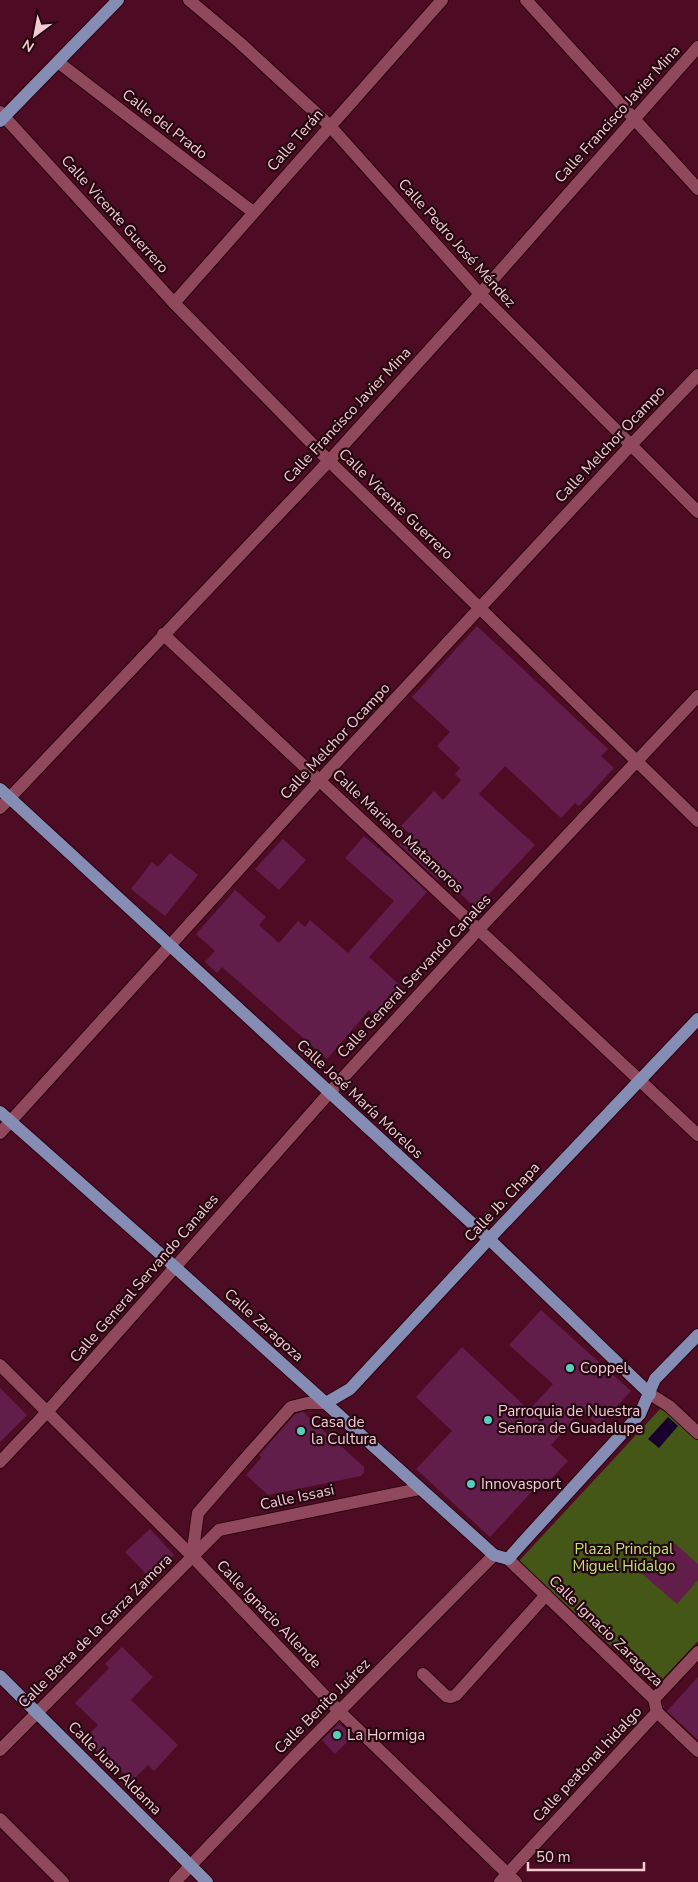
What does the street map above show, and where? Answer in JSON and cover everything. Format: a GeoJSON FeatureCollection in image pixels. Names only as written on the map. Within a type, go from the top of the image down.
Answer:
{"type":"FeatureCollection","features":[{"type":"Feature","properties":{"kind":"main road"},"geometry":{"type":"LineString","coordinates":[[1,117],[118,0]]}},
{"type":"Feature","properties":{"kind":"main road","name":"Calle José María Morelos"},"geometry":{"type":"LineString","coordinates":[[5,793],[168,946],[489,1239],[650,1394]]}},
{"type":"Feature","properties":{"kind":"main road","name":"Calle Jb. Chapa"},"geometry":{"type":"LineString","coordinates":[[326,1403],[350,1389],[489,1239],[698,1019]]}},
{"type":"Feature","properties":{"kind":"main road","name":"Calle Zaragoza"},"geometry":{"type":"LineString","coordinates":[[0,1112],[176,1267],[494,1555],[508,1558]]}},
{"type":"Feature","properties":{"kind":"main road"},"geometry":{"type":"LineString","coordinates":[[508,1558],[640,1414],[655,1379],[698,1335]]}},
{"type":"Feature","properties":{"kind":"main road","name":"Calle Juan Aldama"},"geometry":{"type":"LineString","coordinates":[[0,1676],[207,1882]]}},
{"type":"Feature","properties":{"kind":"street","name":"Calle Pedro José Méndez"},"geometry":{"type":"LineString","coordinates":[[189,0],[240,42],[330,126],[480,294],[698,512]]}},
{"type":"Feature","properties":{"kind":"street","name":"Calle Terán"},"geometry":{"type":"LineString","coordinates":[[174,303],[442,0]]}},
{"type":"Feature","properties":{"kind":"street"},"geometry":{"type":"LineString","coordinates":[[526,0],[698,189]]}},
{"type":"Feature","properties":{"kind":"street","name":"Calle Francisco Javier Mina"},"geometry":{"type":"LineString","coordinates":[[0,808],[5,793],[163,634],[329,461],[480,294],[633,118],[698,47]]}},
{"type":"Feature","properties":{"kind":"street","name":"Calle del Prado"},"geometry":{"type":"LineString","coordinates":[[58,62],[254,212]]}},
{"type":"Feature","properties":{"kind":"street","name":"Calle Vicente Guerrero"},"geometry":{"type":"LineString","coordinates":[[1,117],[174,303],[329,461],[698,821]]}},
{"type":"Feature","properties":{"kind":"street","name":"Calle Melchor Ocampo"},"geometry":{"type":"LineString","coordinates":[[0,1133],[320,780],[698,375]]}},
{"type":"Feature","properties":{"kind":"street","name":"Calle Mariano Matamoros"},"geometry":{"type":"LineString","coordinates":[[163,634],[698,1135]]}},
{"type":"Feature","properties":{"kind":"street","name":"Calle General Servando Canales"},"geometry":{"type":"LineString","coordinates":[[0,1462],[47,1412],[330,1092],[479,929],[698,696]]}},
{"type":"Feature","properties":{"kind":"street","name":"Calle Ignacio Allende"},"geometry":{"type":"LineString","coordinates":[[0,1365],[192,1556],[382,1754],[508,1879]]}},
{"type":"Feature","properties":{"kind":"street","name":"Calle José María Morelos"},"geometry":{"type":"LineString","coordinates":[[650,1394],[668,1406],[698,1433]]}},
{"type":"Feature","properties":{"kind":"street"},"geometry":{"type":"LineString","coordinates":[[192,1556],[198,1513],[244,1460],[291,1407],[306,1403],[326,1403]]}},
{"type":"Feature","properties":{"kind":"street","name":"Calle Issasi"},"geometry":{"type":"LineString","coordinates":[[192,1556],[219,1530],[419,1489]]}},
{"type":"Feature","properties":{"kind":"street","name":"Calle Benito Juárez"},"geometry":{"type":"LineString","coordinates":[[175,1882],[339,1710],[494,1555]]}},
{"type":"Feature","properties":{"kind":"street","name":"Calle Berta de la Garza Zamora"},"geometry":{"type":"LineString","coordinates":[[0,1750],[192,1556]]}},
{"type":"Feature","properties":{"kind":"street","name":"Calle Ignacio Zaragoza"},"geometry":{"type":"LineString","coordinates":[[508,1558],[654,1699],[657,1712],[698,1751]]}},
{"type":"Feature","properties":{"kind":"street"},"geometry":{"type":"LineString","coordinates":[[423,1674],[446,1696],[456,1695],[546,1595]]}},
{"type":"Feature","properties":{"kind":"street"},"geometry":{"type":"LineString","coordinates":[[654,1699],[698,1652]]}},
{"type":"Feature","properties":{"kind":"street","name":"Calle peatonal hidalgo"},"geometry":{"type":"LineString","coordinates":[[508,1879],[657,1712]]}},
{"type":"Feature","properties":{"kind":"street"},"geometry":{"type":"LineString","coordinates":[[0,1820],[63,1882]]}},
{"type":"Feature","properties":{"kind":"green space","name":"Plaza Principal Miguel Hidalgo"},"geometry":{"type":"Polygon","coordinates":[[[662,1407],[698,1440],[698,1641],[655,1687],[519,1561],[662,1407]]]}},
{"type":"Feature","properties":{"kind":"shaded area"},"geometry":{"type":"Polygon","coordinates":[[[668,1417],[678,1426],[659,1448],[648,1439],[668,1417]]]}},
{"type":"Feature","properties":{"kind":"building"},"geometry":{"type":"Polygon","coordinates":[[[477,626],[608,749],[601,756],[614,768],[579,806],[575,803],[561,818],[505,766],[479,794],[535,845],[476,908],[441,876],[438,880],[399,844],[409,833],[401,826],[434,791],[443,800],[461,780],[455,774],[460,768],[437,746],[450,732],[412,697],[477,626]]]}},
{"type":"Feature","properties":{"kind":"building"},"geometry":{"type":"Polygon","coordinates":[[[364,836],[427,892],[369,957],[403,988],[375,1016],[369,1010],[327,1059],[222,967],[217,973],[205,962],[215,951],[196,934],[235,890],[266,917],[259,925],[279,943],[298,921],[305,927],[310,920],[348,953],[394,901],[345,858],[364,836]]]}},
{"type":"Feature","properties":{"kind":"building"},"geometry":{"type":"Polygon","coordinates":[[[283,839],[306,860],[279,890],[255,869],[283,839]]]}},
{"type":"Feature","properties":{"kind":"building"},"geometry":{"type":"Polygon","coordinates":[[[170,853],[198,875],[165,916],[131,889],[152,862],[158,867],[170,853]]]}},
{"type":"Feature","properties":{"kind":"building"},"geometry":{"type":"Polygon","coordinates":[[[541,1310],[631,1391],[599,1426],[582,1411],[551,1445],[568,1461],[540,1491],[536,1487],[490,1537],[416,1469],[452,1431],[416,1397],[462,1347],[529,1410],[553,1384],[509,1345],[541,1310]]]}},
{"type":"Feature","properties":{"kind":"building"},"geometry":{"type":"Polygon","coordinates":[[[0,1388],[27,1415],[0,1442],[0,1388]]]}},
{"type":"Feature","properties":{"kind":"building","name":"Casa de la Cultura"},"geometry":{"type":"Polygon","coordinates":[[[303,1412],[364,1467],[364,1472],[361,1476],[268,1495],[246,1475],[262,1457],[259,1455],[295,1414],[303,1412]]]}},
{"type":"Feature","properties":{"kind":"building"},"geometry":{"type":"Polygon","coordinates":[[[150,1529],[174,1555],[150,1578],[125,1552],[150,1529]]]}},
{"type":"Feature","properties":{"kind":"building"},"geometry":{"type":"Polygon","coordinates":[[[672,1541],[698,1564],[698,1580],[677,1604],[641,1573],[672,1541]]]}},
{"type":"Feature","properties":{"kind":"building"},"geometry":{"type":"Polygon","coordinates":[[[122,1647],[153,1677],[131,1700],[178,1745],[154,1771],[148,1765],[132,1781],[106,1756],[104,1758],[84,1739],[98,1725],[75,1703],[109,1668],[105,1664],[122,1647]]]}},
{"type":"Feature","properties":{"kind":"building"},"geometry":{"type":"Polygon","coordinates":[[[698,1677],[698,1740],[667,1711],[698,1677]]]}},
{"type":"Feature","properties":{"kind":"building","name":"La Hormiga"},"geometry":{"type":"Polygon","coordinates":[[[339,1723],[353,1736],[335,1754],[322,1740],[339,1723]]]}},
{"type":"Feature","properties":{"kind":"place","name":"Coppel"},"geometry":{"type":"Point","coordinates":[570,1368]}},
{"type":"Feature","properties":{"kind":"place","name":"Parroquia de Nuestra Señora de Guadalupe"},"geometry":{"type":"Point","coordinates":[488,1420]}},
{"type":"Feature","properties":{"kind":"place","name":"Casa de la Cultura"},"geometry":{"type":"Point","coordinates":[301,1431]}},
{"type":"Feature","properties":{"kind":"place","name":"Innovasport"},"geometry":{"type":"Point","coordinates":[471,1484]}},
{"type":"Feature","properties":{"kind":"place","name":"La Hormiga"},"geometry":{"type":"Point","coordinates":[337,1735]}}]}
